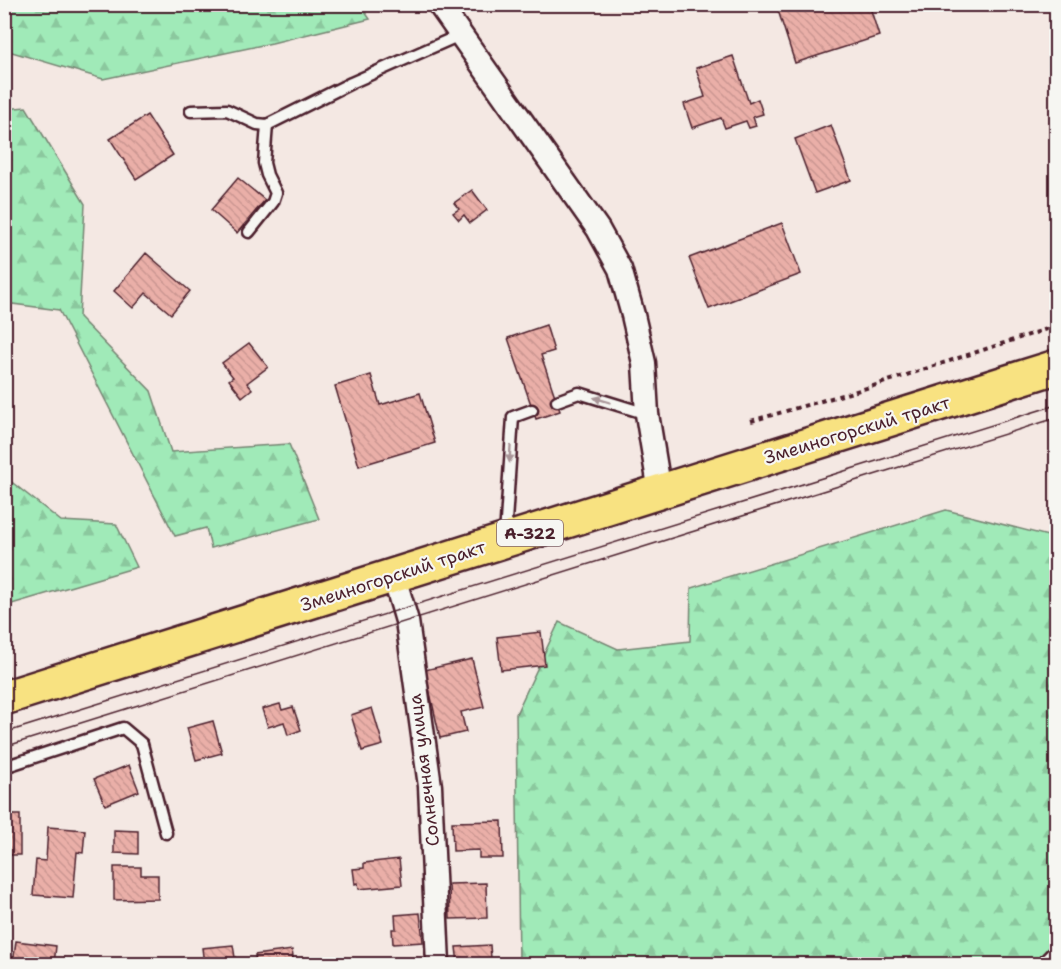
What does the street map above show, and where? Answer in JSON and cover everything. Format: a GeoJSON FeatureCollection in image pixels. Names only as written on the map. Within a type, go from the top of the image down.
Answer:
{"type":"FeatureCollection","features":[{"type":"Feature","properties":{"kind":"highway","name":"Змеиногорский тракт"},"geometry":{"type":"LineString","coordinates":[[4,698],[1056,367]]}},
{"type":"Feature","properties":{"kind":"street"},"geometry":{"type":"LineString","coordinates":[[439,4],[598,230],[620,268],[644,363],[647,414],[660,492]]}},
{"type":"Feature","properties":{"kind":"street","name":"Солнечная улица"},"geometry":{"type":"LineString","coordinates":[[394,577],[407,621],[430,786],[438,964]]}},
{"type":"Feature","properties":{"kind":"street"},"geometry":{"type":"LineString","coordinates":[[1050,964],[1056,958]]}},
{"type":"Feature","properties":{"kind":"lane"},"geometry":{"type":"LineString","coordinates":[[191,111],[227,110],[257,124],[267,125],[351,83],[460,35]]}},
{"type":"Feature","properties":{"kind":"lane"},"geometry":{"type":"LineString","coordinates":[[249,232],[273,202],[276,193],[264,163],[267,125]]}},
{"type":"Feature","properties":{"kind":"lane"},"geometry":{"type":"LineString","coordinates":[[557,401],[579,393],[647,414]]}},
{"type":"Feature","properties":{"kind":"lane"},"geometry":{"type":"LineString","coordinates":[[505,541],[513,417],[532,410]]}},
{"type":"Feature","properties":{"kind":"lane"},"geometry":{"type":"LineString","coordinates":[[4,767],[123,728],[142,744],[166,833]]}},
{"type":"Feature","properties":{"kind":"path"},"geometry":{"type":"LineString","coordinates":[[751,421],[870,387],[1056,326]]}},
{"type":"Feature","properties":{"kind":"green space"},"geometry":{"type":"Polygon","coordinates":[[[5,5],[360,5],[370,19],[272,43],[103,79],[5,50],[5,5]]]}},
{"type":"Feature","properties":{"kind":"green space"},"geometry":{"type":"Polygon","coordinates":[[[26,107],[85,204],[79,317],[151,391],[171,452],[289,444],[319,519],[211,548],[206,528],[175,536],[59,310],[5,303],[5,109],[26,107]]]}},
{"type":"Feature","properties":{"kind":"green space"},"geometry":{"type":"Polygon","coordinates":[[[4,476],[61,521],[116,524],[137,567],[5,606],[4,476]]]}},
{"type":"Feature","properties":{"kind":"green space"},"geometry":{"type":"Polygon","coordinates":[[[946,510],[1056,538],[1056,964],[519,964],[516,714],[559,622],[618,649],[690,641],[691,588],[946,510]]]}},
{"type":"Feature","properties":{"kind":"building"},"geometry":{"type":"Polygon","coordinates":[[[776,4],[869,4],[879,36],[795,63],[776,4]]]}},
{"type":"Feature","properties":{"kind":"building"},"geometry":{"type":"Polygon","coordinates":[[[733,56],[749,103],[758,99],[763,114],[753,117],[756,126],[749,128],[746,121],[725,128],[721,118],[692,128],[684,104],[705,97],[696,68],[733,56]]]}},
{"type":"Feature","properties":{"kind":"building"},"geometry":{"type":"Polygon","coordinates":[[[147,115],[173,155],[136,179],[110,139],[147,115]]]}},
{"type":"Feature","properties":{"kind":"building"},"geometry":{"type":"Polygon","coordinates":[[[831,125],[851,180],[815,193],[795,139],[831,125]]]}},
{"type":"Feature","properties":{"kind":"building"},"geometry":{"type":"Polygon","coordinates":[[[238,178],[265,200],[237,233],[211,210],[238,178]]]}},
{"type":"Feature","properties":{"kind":"building"},"geometry":{"type":"Polygon","coordinates":[[[472,190],[487,210],[470,223],[464,215],[459,220],[453,213],[459,209],[454,203],[472,190]]]}},
{"type":"Feature","properties":{"kind":"building"},"geometry":{"type":"Polygon","coordinates":[[[782,223],[801,274],[709,309],[689,258],[782,223]]]}},
{"type":"Feature","properties":{"kind":"building"},"geometry":{"type":"Polygon","coordinates":[[[146,253],[190,291],[171,314],[146,293],[133,308],[114,291],[146,253]]]}},
{"type":"Feature","properties":{"kind":"building"},"geometry":{"type":"Polygon","coordinates":[[[546,325],[554,351],[541,355],[560,411],[536,419],[508,338],[546,325]]]}},
{"type":"Feature","properties":{"kind":"building"},"geometry":{"type":"Polygon","coordinates":[[[249,343],[268,367],[247,383],[252,389],[242,397],[229,380],[233,377],[222,363],[249,343]]]}},
{"type":"Feature","properties":{"kind":"building"},"geometry":{"type":"Polygon","coordinates":[[[371,375],[380,405],[420,393],[435,443],[359,466],[335,386],[371,375]]]}},
{"type":"Feature","properties":{"kind":"building"},"geometry":{"type":"Polygon","coordinates":[[[541,632],[545,665],[501,670],[497,637],[541,632]]]}},
{"type":"Feature","properties":{"kind":"building"},"geometry":{"type":"Polygon","coordinates":[[[472,659],[484,707],[461,712],[466,732],[440,738],[425,670],[472,659]]]}},
{"type":"Feature","properties":{"kind":"building"},"geometry":{"type":"Polygon","coordinates":[[[280,704],[282,710],[293,707],[301,730],[288,735],[284,722],[268,727],[262,709],[280,704]]]}},
{"type":"Feature","properties":{"kind":"building"},"geometry":{"type":"Polygon","coordinates":[[[372,708],[383,745],[362,751],[351,715],[372,708]]]}},
{"type":"Feature","properties":{"kind":"building"},"geometry":{"type":"Polygon","coordinates":[[[213,721],[222,753],[196,760],[187,728],[213,721]]]}},
{"type":"Feature","properties":{"kind":"building"},"geometry":{"type":"Polygon","coordinates":[[[129,765],[139,791],[105,805],[94,779],[129,765]]]}},
{"type":"Feature","properties":{"kind":"building"},"geometry":{"type":"Polygon","coordinates":[[[4,815],[20,815],[20,855],[4,855],[4,815]]]}},
{"type":"Feature","properties":{"kind":"building"},"geometry":{"type":"Polygon","coordinates":[[[502,821],[503,858],[479,858],[479,850],[453,851],[452,822],[502,821]]]}},
{"type":"Feature","properties":{"kind":"building"},"geometry":{"type":"Polygon","coordinates":[[[48,827],[85,830],[83,853],[77,852],[73,898],[33,895],[36,860],[46,861],[48,827]]]}},
{"type":"Feature","properties":{"kind":"building"},"geometry":{"type":"Polygon","coordinates":[[[114,830],[138,831],[138,854],[114,853],[114,830]]]}},
{"type":"Feature","properties":{"kind":"building"},"geometry":{"type":"Polygon","coordinates":[[[399,859],[402,885],[359,889],[358,883],[355,884],[353,869],[364,868],[364,863],[399,859]]]}},
{"type":"Feature","properties":{"kind":"building"},"geometry":{"type":"Polygon","coordinates":[[[114,867],[141,867],[141,875],[158,875],[158,899],[114,900],[114,867]]]}},
{"type":"Feature","properties":{"kind":"building"},"geometry":{"type":"Polygon","coordinates":[[[486,883],[487,918],[450,919],[449,884],[486,883]]]}},
{"type":"Feature","properties":{"kind":"building"},"geometry":{"type":"Polygon","coordinates":[[[420,913],[423,942],[393,944],[392,929],[396,929],[395,915],[420,913]]]}},
{"type":"Feature","properties":{"kind":"building"},"geometry":{"type":"Polygon","coordinates":[[[16,941],[56,946],[54,964],[13,964],[16,941]]]}},
{"type":"Feature","properties":{"kind":"building"},"geometry":{"type":"Polygon","coordinates":[[[233,945],[236,964],[204,964],[202,948],[233,945]]]}},
{"type":"Feature","properties":{"kind":"building"},"geometry":{"type":"Polygon","coordinates":[[[490,945],[491,959],[485,960],[486,964],[458,964],[456,947],[490,945]]]}},
{"type":"Feature","properties":{"kind":"building"},"geometry":{"type":"Polygon","coordinates":[[[292,950],[294,964],[256,964],[255,955],[292,950]]]}},
{"type":"Feature","properties":{"kind":"tram line"},"geometry":{"type":"LineString","coordinates":[[4,733],[1056,405]]}},
{"type":"Feature","properties":{"kind":"tram line"},"geometry":{"type":"LineString","coordinates":[[4,747],[1056,418]]}}]}
